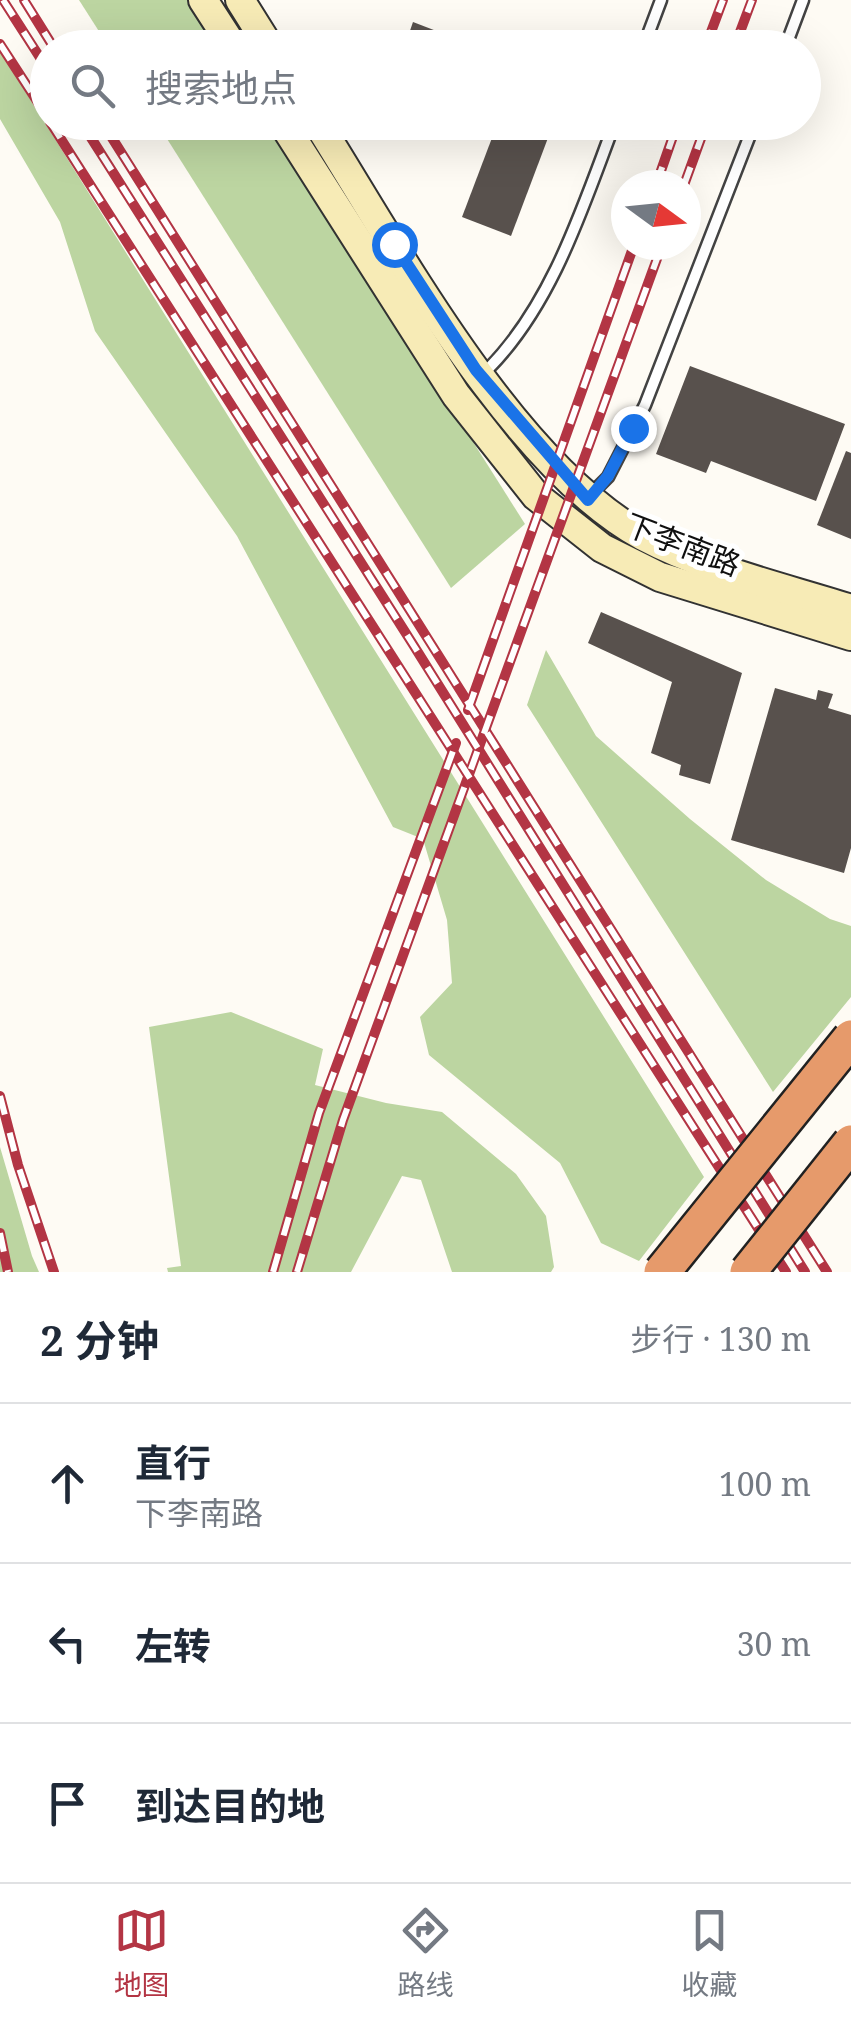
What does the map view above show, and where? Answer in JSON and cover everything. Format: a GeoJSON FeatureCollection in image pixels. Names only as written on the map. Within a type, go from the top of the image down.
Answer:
{"type":"FeatureCollection","features":[{"type":"Feature","properties":{"kind":"highway"},"geometry":{"type":"LineString","coordinates":[[662,1272],[851,1038]]}},
{"type":"Feature","properties":{"kind":"highway"},"geometry":{"type":"LineString","coordinates":[[748,1272],[851,1143]]}},
{"type":"Feature","properties":{"kind":"main road"},"geometry":{"type":"LineString","coordinates":[[203,0],[222,30]]}},
{"type":"Feature","properties":{"kind":"main road"},"geometry":{"type":"LineString","coordinates":[[240,0],[259,30]]}},
{"type":"Feature","properties":{"kind":"main road","name":"下李南路"},"geometry":{"type":"LineString","coordinates":[[293,140],[456,395],[527,486],[602,548],[660,576],[851,636]]}},
{"type":"Feature","properties":{"kind":"main road","name":"下李南路"},"geometry":{"type":"LineString","coordinates":[[328,140],[484,380],[547,455],[644,536],[703,562],[851,608]]}},
{"type":"Feature","properties":{"kind":"main road"},"geometry":{"type":"LineString","coordinates":[[527,486],[547,455]]}},
{"type":"Feature","properties":{"kind":"main road"},"geometry":{"type":"LineString","coordinates":[[574,526],[593,494]]}},
{"type":"Feature","properties":{"kind":"lane"},"geometry":{"type":"LineString","coordinates":[[650,30],[661,0]]}},
{"type":"Feature","properties":{"kind":"lane"},"geometry":{"type":"LineString","coordinates":[[792,30],[803,0]]}},
{"type":"Feature","properties":{"kind":"lane"},"geometry":{"type":"LineString","coordinates":[[484,380],[532,313],[576,222],[607,140]]}},
{"type":"Feature","properties":{"kind":"lane"},"geometry":{"type":"LineString","coordinates":[[593,494],[608,476],[645,404],[749,140]]}},
{"type":"Feature","properties":{"kind":"green space"},"geometry":{"type":"Polygon","coordinates":[[[79,0],[194,0],[213,30],[98,30],[79,0]]]}},
{"type":"Feature","properties":{"kind":"green space"},"geometry":{"type":"Polygon","coordinates":[[[0,51],[30,99],[30,140],[56,140],[704,1177],[639,1261],[601,1243],[560,1163],[429,1055],[420,1017],[452,983],[447,920],[423,839],[393,827],[237,536],[95,331],[60,222],[0,119],[0,51]]]}},
{"type":"Feature","properties":{"kind":"green space"},"geometry":{"type":"Polygon","coordinates":[[[168,140],[282,140],[525,524],[451,588],[168,140]]]}},
{"type":"Feature","properties":{"kind":"green space"},"geometry":{"type":"Polygon","coordinates":[[[546,650],[596,736],[766,880],[830,919],[851,926],[851,997],[773,1092],[527,705],[546,650]]]}},
{"type":"Feature","properties":{"kind":"green space"},"geometry":{"type":"Polygon","coordinates":[[[231,1012],[323,1049],[315,1085],[442,1112],[516,1174],[546,1216],[554,1267],[551,1272],[452,1272],[421,1180],[402,1176],[351,1272],[168,1272],[167,1268],[181,1266],[149,1027],[231,1012]]]}},
{"type":"Feature","properties":{"kind":"green space"},"geometry":{"type":"Polygon","coordinates":[[[0,1147],[32,1256],[39,1272],[0,1272],[0,1147]]]}},
{"type":"Feature","properties":{"kind":"building"},"geometry":{"type":"Polygon","coordinates":[[[413,22],[434,30],[410,30],[413,22]]]}},
{"type":"Feature","properties":{"kind":"building"},"geometry":{"type":"Polygon","coordinates":[[[491,140],[547,140],[511,236],[462,217],[491,140]]]}},
{"type":"Feature","properties":{"kind":"building"},"geometry":{"type":"Polygon","coordinates":[[[690,366],[845,424],[816,501],[711,461],[706,473],[656,454],[690,366]]]}},
{"type":"Feature","properties":{"kind":"building"},"geometry":{"type":"Polygon","coordinates":[[[846,451],[851,453],[851,539],[817,525],[846,451]]]}},
{"type":"Feature","properties":{"kind":"building"},"geometry":{"type":"Polygon","coordinates":[[[601,612],[742,673],[710,784],[679,775],[681,765],[651,753],[672,682],[588,643],[601,612]]]}},
{"type":"Feature","properties":{"kind":"building"},"geometry":{"type":"Polygon","coordinates":[[[775,688],[816,700],[818,690],[833,694],[828,708],[851,715],[851,848],[844,873],[731,840],[775,688]]]}},
{"type":"Feature","properties":{"kind":"railway"},"geometry":{"type":"LineString","coordinates":[[3,0],[30,42]]}},
{"type":"Feature","properties":{"kind":"railway"},"geometry":{"type":"LineString","coordinates":[[24,0],[43,30]]}},
{"type":"Feature","properties":{"kind":"railway"},"geometry":{"type":"LineString","coordinates":[[712,30],[723,0]]}},
{"type":"Feature","properties":{"kind":"railway"},"geometry":{"type":"LineString","coordinates":[[741,30],[752,0]]}},
{"type":"Feature","properties":{"kind":"railway"},"geometry":{"type":"LineString","coordinates":[[0,44],[30,90]]}},
{"type":"Feature","properties":{"kind":"railway"},"geometry":{"type":"LineString","coordinates":[[62,140],[786,1272]]}},
{"type":"Feature","properties":{"kind":"railway"},"geometry":{"type":"LineString","coordinates":[[92,140],[805,1272]]}},
{"type":"Feature","properties":{"kind":"railway"},"geometry":{"type":"LineString","coordinates":[[113,140],[827,1272]]}},
{"type":"Feature","properties":{"kind":"railway"},"geometry":{"type":"LineString","coordinates":[[661,170],[672,140]]}},
{"type":"Feature","properties":{"kind":"railway"},"geometry":{"type":"LineString","coordinates":[[689,170],[700,140]]}},
{"type":"Feature","properties":{"kind":"railway"},"geometry":{"type":"LineString","coordinates":[[468,710],[629,260]]}},
{"type":"Feature","properties":{"kind":"railway"},"geometry":{"type":"LineString","coordinates":[[297,1272],[343,1120],[657,260]]}},
{"type":"Feature","properties":{"kind":"railway"},"geometry":{"type":"LineString","coordinates":[[273,1272],[319,1113],[456,743]]}},
{"type":"Feature","properties":{"kind":"railway"},"geometry":{"type":"LineString","coordinates":[[0,1096],[18,1165],[54,1272]]}},
{"type":"Feature","properties":{"kind":"railway"},"geometry":{"type":"LineString","coordinates":[[0,1233],[8,1272]]}},
{"type":"Feature","properties":{"kind":"route"},"geometry":{"type":"LineString","coordinates":[[394,244],[476,370],[588,500],[608,476],[633,428]]}}]}
